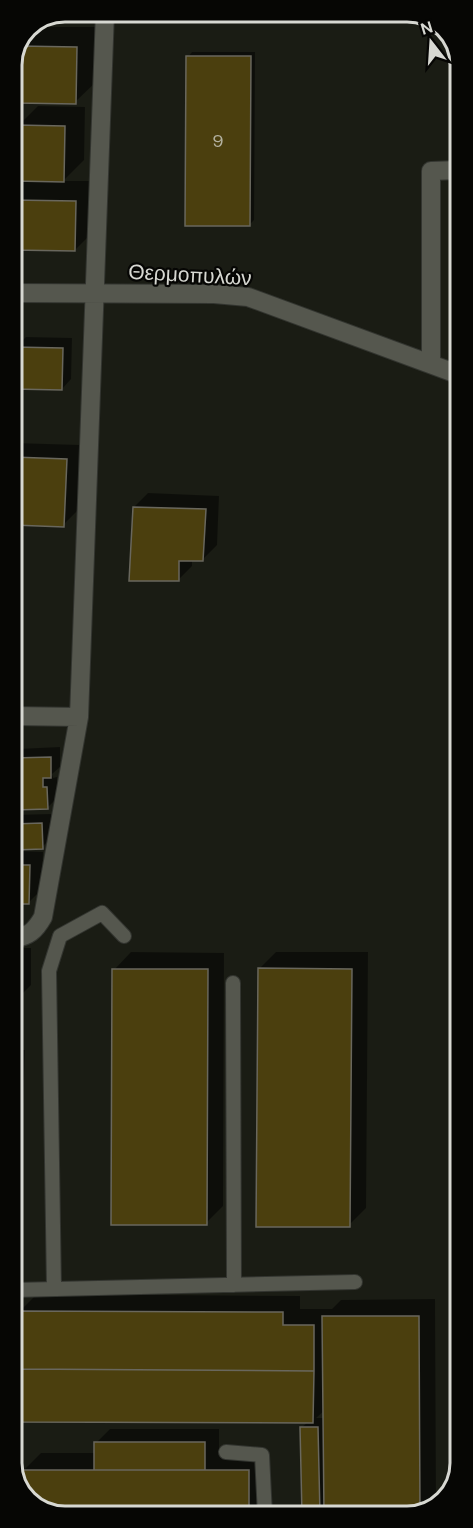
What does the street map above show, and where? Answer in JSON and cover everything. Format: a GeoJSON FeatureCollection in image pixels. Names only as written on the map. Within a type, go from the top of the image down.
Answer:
{"type":"FeatureCollection","features":[{"type":"Feature","properties":{"kind":"street"},"geometry":{"type":"LineString","coordinates":[[22,938],[37,928],[43,917],[78,717],[105,22]]}},
{"type":"Feature","properties":{"kind":"street"},"geometry":{"type":"LineString","coordinates":[[431,364],[431,171],[450,170]]}},
{"type":"Feature","properties":{"kind":"street","name":"Θερμοπυλών"},"geometry":{"type":"LineString","coordinates":[[22,293],[214,294],[248,297],[450,371]]}},
{"type":"Feature","properties":{"kind":"street"},"geometry":{"type":"LineString","coordinates":[[22,716],[78,717]]}},
{"type":"Feature","properties":{"kind":"lane"},"geometry":{"type":"LineString","coordinates":[[54,1289],[49,971],[60,936],[102,913],[124,936]]}},
{"type":"Feature","properties":{"kind":"lane"},"geometry":{"type":"LineString","coordinates":[[232,983],[234,1285]]}},
{"type":"Feature","properties":{"kind":"lane"},"geometry":{"type":"LineString","coordinates":[[22,1290],[355,1282]]}},
{"type":"Feature","properties":{"kind":"lane"},"geometry":{"type":"LineString","coordinates":[[226,1452],[262,1455],[265,1506]]}},
{"type":"Feature","properties":{"kind":"building"},"geometry":{"type":"Polygon","coordinates":[[[28,46],[77,47],[76,104],[22,103],[22,65],[28,46]]]}},
{"type":"Feature","properties":{"kind":"building"},"geometry":{"type":"Polygon","coordinates":[[[186,56],[251,56],[250,226],[185,226],[186,56]]]}},
{"type":"Feature","properties":{"kind":"building"},"geometry":{"type":"Polygon","coordinates":[[[22,125],[65,126],[64,182],[22,181],[22,125]]]}},
{"type":"Feature","properties":{"kind":"building"},"geometry":{"type":"Polygon","coordinates":[[[22,200],[76,201],[75,251],[22,250],[22,200]]]}},
{"type":"Feature","properties":{"kind":"building"},"geometry":{"type":"Polygon","coordinates":[[[22,347],[63,348],[62,390],[22,389],[22,347]]]}},
{"type":"Feature","properties":{"kind":"building"},"geometry":{"type":"Polygon","coordinates":[[[22,457],[67,459],[64,527],[22,525],[22,457]]]}},
{"type":"Feature","properties":{"kind":"building"},"geometry":{"type":"Polygon","coordinates":[[[133,507],[206,509],[203,561],[179,561],[179,581],[129,581],[133,507]]]}},
{"type":"Feature","properties":{"kind":"building"},"geometry":{"type":"Polygon","coordinates":[[[51,757],[51,778],[43,778],[43,787],[47,787],[48,809],[22,810],[22,758],[51,757]]]}},
{"type":"Feature","properties":{"kind":"building"},"geometry":{"type":"Polygon","coordinates":[[[42,823],[43,849],[22,850],[22,824],[42,823]]]}},
{"type":"Feature","properties":{"kind":"building"},"geometry":{"type":"Polygon","coordinates":[[[22,865],[30,865],[29,904],[22,904],[22,865]]]}},
{"type":"Feature","properties":{"kind":"building"},"geometry":{"type":"Polygon","coordinates":[[[258,968],[352,969],[350,1227],[256,1227],[258,968]]]}},
{"type":"Feature","properties":{"kind":"building"},"geometry":{"type":"Polygon","coordinates":[[[112,969],[208,969],[207,1225],[111,1225],[112,969]]]}},
{"type":"Feature","properties":{"kind":"building"},"geometry":{"type":"Polygon","coordinates":[[[22,1311],[283,1312],[283,1325],[314,1325],[314,1371],[22,1369],[22,1311]]]}},
{"type":"Feature","properties":{"kind":"building"},"geometry":{"type":"Polygon","coordinates":[[[322,1316],[419,1316],[420,1504],[408,1506],[324,1506],[322,1316]]]}},
{"type":"Feature","properties":{"kind":"building"},"geometry":{"type":"Polygon","coordinates":[[[22,1369],[314,1371],[313,1423],[22,1422],[22,1369]]]}},
{"type":"Feature","properties":{"kind":"building"},"geometry":{"type":"Polygon","coordinates":[[[300,1427],[318,1427],[320,1506],[302,1506],[300,1427]]]}},
{"type":"Feature","properties":{"kind":"building"},"geometry":{"type":"Polygon","coordinates":[[[94,1442],[205,1442],[205,1470],[94,1470],[94,1442]]]}},
{"type":"Feature","properties":{"kind":"building"},"geometry":{"type":"Polygon","coordinates":[[[23,1470],[249,1470],[249,1506],[63,1505],[39,1497],[30,1486],[23,1470]]]}}]}
